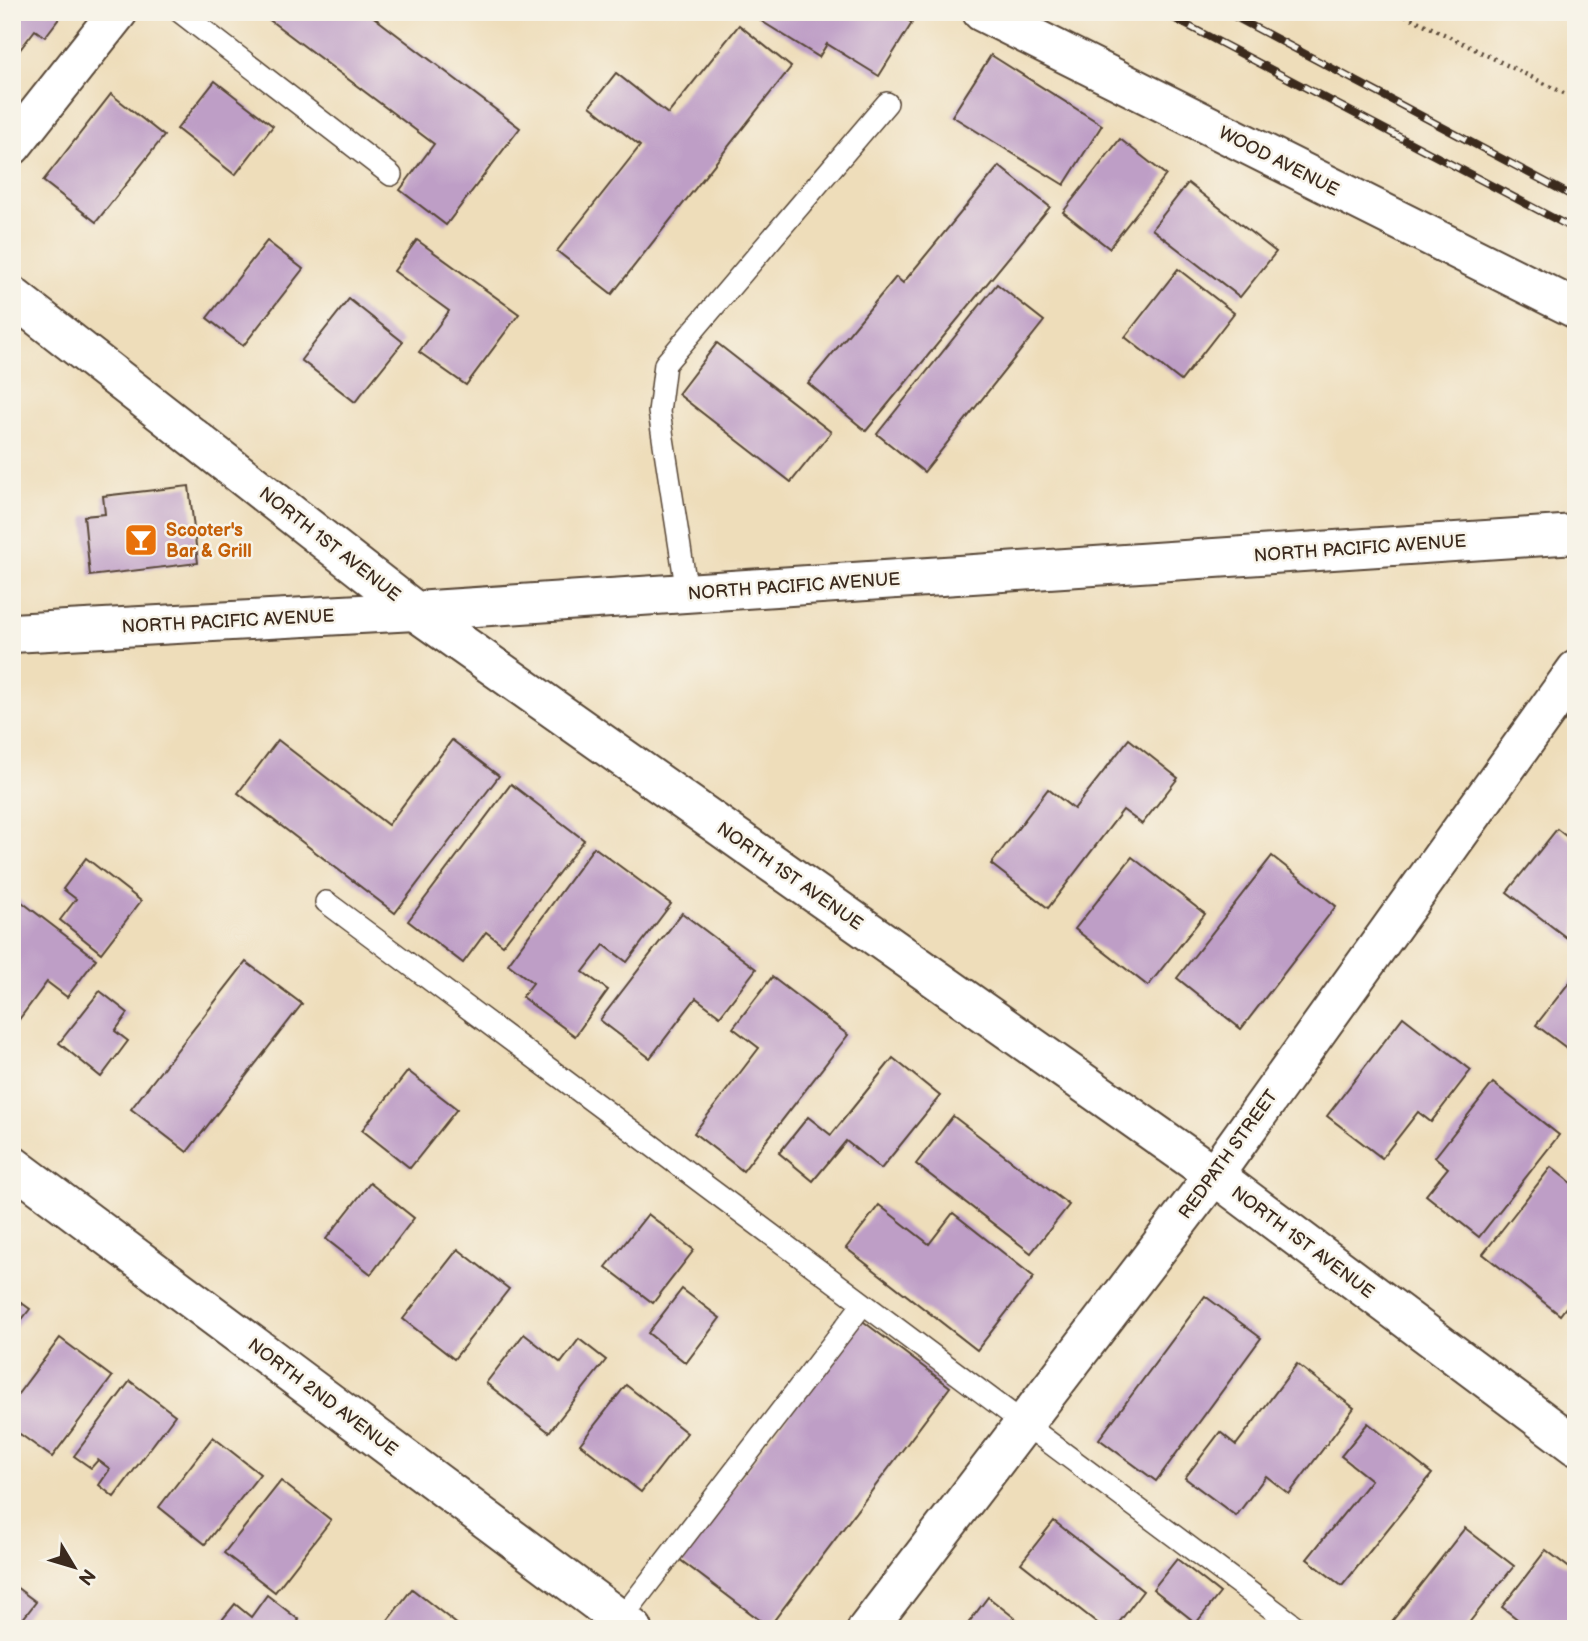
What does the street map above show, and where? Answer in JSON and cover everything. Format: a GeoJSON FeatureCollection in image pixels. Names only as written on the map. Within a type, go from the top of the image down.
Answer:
{"type":"FeatureCollection","features":[{"type":"Feature","properties":{"kind":"street"},"geometry":{"type":"LineString","coordinates":[[12,146],[118,12]]}},
{"type":"Feature","properties":{"kind":"street","name":"WOOD AVENUE"},"geometry":{"type":"LineString","coordinates":[[982,12],[1576,309]]}},
{"type":"Feature","properties":{"kind":"street","name":"NORTH 1ST AVENUE"},"geometry":{"type":"LineString","coordinates":[[12,296],[415,611],[1213,1175],[1576,1446]]}},
{"type":"Feature","properties":{"kind":"street","name":"NORTH PACIFIC AVENUE"},"geometry":{"type":"LineString","coordinates":[[12,633],[415,611],[1576,534]]}},
{"type":"Feature","properties":{"kind":"street","name":"REDPATH STREET"},"geometry":{"type":"LineString","coordinates":[[867,1629],[1213,1175],[1576,670]]}},
{"type":"Feature","properties":{"kind":"street","name":"NORTH 2ND AVENUE"},"geometry":{"type":"LineString","coordinates":[[12,1165],[627,1624]]}},
{"type":"Feature","properties":{"kind":"lane"},"geometry":{"type":"LineString","coordinates":[[180,12],[391,175]]}},
{"type":"Feature","properties":{"kind":"lane"},"geometry":{"type":"LineString","coordinates":[[687,593],[659,412],[665,365],[887,103]]}},
{"type":"Feature","properties":{"kind":"lane"},"geometry":{"type":"LineString","coordinates":[[326,902],[1299,1629]]}},
{"type":"Feature","properties":{"kind":"lane"},"geometry":{"type":"LineString","coordinates":[[627,1624],[863,1304]]}},
{"type":"Feature","properties":{"kind":"path"},"geometry":{"type":"LineString","coordinates":[[1399,12],[1576,99]]}},
{"type":"Feature","properties":{"kind":"building"},"geometry":{"type":"Polygon","coordinates":[[[12,12],[64,12],[45,37],[35,30],[12,60],[12,12]]]}},
{"type":"Feature","properties":{"kind":"building"},"geometry":{"type":"Polygon","coordinates":[[[259,12],[367,12],[520,128],[446,225],[400,190],[434,144],[259,12]]]}},
{"type":"Feature","properties":{"kind":"building"},"geometry":{"type":"Polygon","coordinates":[[[762,12],[896,12],[912,23],[879,76],[827,44],[819,57],[758,19],[762,12]]]}},
{"type":"Feature","properties":{"kind":"building"},"geometry":{"type":"Polygon","coordinates":[[[739,25],[791,67],[612,294],[557,251],[640,146],[590,106],[616,73],[668,114],[739,25]]]}},
{"type":"Feature","properties":{"kind":"building"},"geometry":{"type":"Polygon","coordinates":[[[991,55],[1102,125],[1064,185],[952,116],[991,55]]]}},
{"type":"Feature","properties":{"kind":"building"},"geometry":{"type":"Polygon","coordinates":[[[215,81],[273,126],[235,175],[177,129],[215,81]]]}},
{"type":"Feature","properties":{"kind":"building"},"geometry":{"type":"Polygon","coordinates":[[[111,94],[164,136],[96,222],[43,181],[111,94]]]}},
{"type":"Feature","properties":{"kind":"building"},"geometry":{"type":"Polygon","coordinates":[[[1120,139],[1166,175],[1109,248],[1063,212],[1120,139]]]}},
{"type":"Feature","properties":{"kind":"building"},"geometry":{"type":"Polygon","coordinates":[[[999,166],[1050,207],[866,431],[808,383],[896,277],[903,283],[999,166]]]}},
{"type":"Feature","properties":{"kind":"building"},"geometry":{"type":"Polygon","coordinates":[[[1188,183],[1276,252],[1240,297],[1152,229],[1188,183]]]}},
{"type":"Feature","properties":{"kind":"building"},"geometry":{"type":"Polygon","coordinates":[[[417,240],[519,314],[466,385],[419,352],[449,311],[394,271],[417,240]]]}},
{"type":"Feature","properties":{"kind":"building"},"geometry":{"type":"Polygon","coordinates":[[[267,241],[303,269],[243,346],[207,318],[267,241]]]}},
{"type":"Feature","properties":{"kind":"building"},"geometry":{"type":"Polygon","coordinates":[[[1178,269],[1234,313],[1181,381],[1125,337],[1178,269]]]}},
{"type":"Feature","properties":{"kind":"building"},"geometry":{"type":"Polygon","coordinates":[[[997,284],[1044,321],[924,472],[877,434],[997,284]]]}},
{"type":"Feature","properties":{"kind":"building"},"geometry":{"type":"Polygon","coordinates":[[[349,299],[403,342],[355,402],[301,360],[349,299]]]}},
{"type":"Feature","properties":{"kind":"building"},"geometry":{"type":"Polygon","coordinates":[[[717,343],[831,432],[791,482],[678,394],[717,343]]]}},
{"type":"Feature","properties":{"kind":"building","name":"Scooter's Bar & Grill"},"geometry":{"type":"Polygon","coordinates":[[[189,486],[198,563],[90,576],[84,516],[105,514],[103,496],[189,486]]]}},
{"type":"Feature","properties":{"kind":"building"},"geometry":{"type":"Polygon","coordinates":[[[1129,739],[1178,778],[1142,824],[1123,810],[1048,908],[991,864],[1048,789],[1074,809],[1129,739]]]}},
{"type":"Feature","properties":{"kind":"building"},"geometry":{"type":"Polygon","coordinates":[[[278,740],[388,825],[452,740],[499,776],[395,913],[238,793],[278,740]]]}},
{"type":"Feature","properties":{"kind":"building"},"geometry":{"type":"Polygon","coordinates":[[[511,784],[584,840],[503,945],[486,932],[463,963],[408,921],[511,784]]]}},
{"type":"Feature","properties":{"kind":"building"},"geometry":{"type":"Polygon","coordinates":[[[1557,829],[1576,844],[1576,945],[1507,892],[1557,829]]]}},
{"type":"Feature","properties":{"kind":"building"},"geometry":{"type":"Polygon","coordinates":[[[594,847],[671,904],[627,962],[604,945],[583,972],[608,990],[575,1036],[522,997],[533,983],[508,964],[594,847]]]}},
{"type":"Feature","properties":{"kind":"building"},"geometry":{"type":"Polygon","coordinates":[[[1272,856],[1336,906],[1241,1029],[1177,978],[1272,856]]]}},
{"type":"Feature","properties":{"kind":"building"},"geometry":{"type":"Polygon","coordinates":[[[1132,857],[1205,914],[1148,986],[1075,929],[1132,857]]]}},
{"type":"Feature","properties":{"kind":"building"},"geometry":{"type":"Polygon","coordinates":[[[86,858],[141,901],[101,953],[60,920],[76,899],[63,889],[86,858]]]}},
{"type":"Feature","properties":{"kind":"building"},"geometry":{"type":"Polygon","coordinates":[[[18,899],[96,959],[67,997],[47,982],[15,1025],[12,1023],[12,907],[18,899]]]}},
{"type":"Feature","properties":{"kind":"building"},"geometry":{"type":"Polygon","coordinates":[[[682,913],[756,969],[720,1016],[696,998],[650,1058],[600,1020],[682,913]]]}},
{"type":"Feature","properties":{"kind":"building"},"geometry":{"type":"Polygon","coordinates":[[[246,962],[302,1004],[187,1152],[131,1109],[246,962]]]}},
{"type":"Feature","properties":{"kind":"building"},"geometry":{"type":"Polygon","coordinates":[[[1576,974],[1576,1055],[1536,1025],[1576,974]]]}},
{"type":"Feature","properties":{"kind":"building"},"geometry":{"type":"Polygon","coordinates":[[[772,977],[848,1035],[743,1171],[694,1133],[759,1048],[733,1028],[772,977]]]}},
{"type":"Feature","properties":{"kind":"building"},"geometry":{"type":"Polygon","coordinates":[[[100,991],[128,1013],[115,1031],[128,1041],[101,1077],[59,1043],[100,991]]]}},
{"type":"Feature","properties":{"kind":"building"},"geometry":{"type":"Polygon","coordinates":[[[1403,1017],[1471,1070],[1431,1122],[1418,1112],[1382,1158],[1327,1116],[1403,1017]]]}},
{"type":"Feature","properties":{"kind":"building"},"geometry":{"type":"Polygon","coordinates":[[[893,1058],[940,1096],[881,1169],[846,1141],[813,1181],[779,1153],[808,1117],[831,1135],[893,1058]]]}},
{"type":"Feature","properties":{"kind":"building"},"geometry":{"type":"Polygon","coordinates":[[[408,1071],[457,1109],[410,1168],[362,1130],[408,1071]]]}},
{"type":"Feature","properties":{"kind":"building"},"geometry":{"type":"Polygon","coordinates":[[[1493,1083],[1559,1135],[1479,1237],[1426,1195],[1448,1168],[1435,1157],[1493,1083]]]}},
{"type":"Feature","properties":{"kind":"building"},"geometry":{"type":"Polygon","coordinates":[[[953,1116],[1069,1205],[1031,1253],[916,1164],[953,1116]]]}},
{"type":"Feature","properties":{"kind":"building"},"geometry":{"type":"Polygon","coordinates":[[[1551,1167],[1576,1187],[1576,1294],[1560,1315],[1483,1254],[1551,1167]]]}},
{"type":"Feature","properties":{"kind":"building"},"geometry":{"type":"Polygon","coordinates":[[[370,1183],[414,1218],[371,1274],[326,1239],[370,1183]]]}},
{"type":"Feature","properties":{"kind":"building"},"geometry":{"type":"Polygon","coordinates":[[[879,1205],[929,1244],[953,1213],[1034,1277],[977,1350],[846,1248],[879,1205]]]}},
{"type":"Feature","properties":{"kind":"building"},"geometry":{"type":"Polygon","coordinates":[[[648,1214],[694,1250],[653,1303],[606,1267],[648,1214]]]}},
{"type":"Feature","properties":{"kind":"building"},"geometry":{"type":"Polygon","coordinates":[[[458,1249],[509,1289],[454,1359],[403,1319],[458,1249]]]}},
{"type":"Feature","properties":{"kind":"building"},"geometry":{"type":"Polygon","coordinates":[[[682,1289],[720,1318],[686,1363],[648,1333],[682,1289]]]}},
{"type":"Feature","properties":{"kind":"building"},"geometry":{"type":"Polygon","coordinates":[[[12,1296],[30,1309],[12,1332],[12,1296]]]}},
{"type":"Feature","properties":{"kind":"building"},"geometry":{"type":"Polygon","coordinates":[[[1205,1296],[1261,1338],[1156,1481],[1099,1439],[1205,1296]]]}},
{"type":"Feature","properties":{"kind":"building"},"geometry":{"type":"Polygon","coordinates":[[[860,1319],[950,1387],[769,1627],[679,1559],[860,1319]]]}},
{"type":"Feature","properties":{"kind":"building"},"geometry":{"type":"Polygon","coordinates":[[[524,1334],[561,1363],[579,1339],[606,1360],[549,1432],[486,1383],[524,1334]]]}},
{"type":"Feature","properties":{"kind":"building"},"geometry":{"type":"Polygon","coordinates":[[[60,1338],[112,1377],[52,1457],[20,1434],[12,1444],[12,1402],[60,1338]]]}},
{"type":"Feature","properties":{"kind":"building"},"geometry":{"type":"Polygon","coordinates":[[[1297,1364],[1354,1408],[1289,1494],[1266,1476],[1236,1516],[1185,1478],[1220,1432],[1236,1445],[1297,1364]]]}},
{"type":"Feature","properties":{"kind":"building"},"geometry":{"type":"Polygon","coordinates":[[[130,1381],[175,1415],[114,1497],[99,1485],[110,1469],[98,1460],[91,1468],[74,1456],[130,1381]]]}},
{"type":"Feature","properties":{"kind":"building"},"geometry":{"type":"Polygon","coordinates":[[[626,1385],[687,1433],[641,1492],[580,1444],[626,1385]]]}},
{"type":"Feature","properties":{"kind":"building"},"geometry":{"type":"Polygon","coordinates":[[[1368,1423],[1432,1474],[1342,1586],[1307,1559],[1371,1480],[1341,1456],[1368,1423]]]}},
{"type":"Feature","properties":{"kind":"building"},"geometry":{"type":"Polygon","coordinates":[[[213,1437],[260,1474],[205,1544],[159,1507],[213,1437]]]}},
{"type":"Feature","properties":{"kind":"building"},"geometry":{"type":"Polygon","coordinates":[[[281,1481],[331,1520],[275,1592],[224,1553],[281,1481]]]}},
{"type":"Feature","properties":{"kind":"building"},"geometry":{"type":"Polygon","coordinates":[[[1054,1521],[1143,1591],[1114,1629],[1105,1629],[1021,1563],[1054,1521]]]}},
{"type":"Feature","properties":{"kind":"building"},"geometry":{"type":"Polygon","coordinates":[[[1465,1528],[1514,1566],[1464,1629],[1386,1629],[1465,1528]]]}},
{"type":"Feature","properties":{"kind":"building"},"geometry":{"type":"Polygon","coordinates":[[[1546,1550],[1576,1573],[1576,1629],[1530,1629],[1502,1607],[1546,1550]]]}},
{"type":"Feature","properties":{"kind":"building"},"geometry":{"type":"Polygon","coordinates":[[[1177,1559],[1220,1593],[1196,1623],[1153,1589],[1177,1559]]]}},
{"type":"Feature","properties":{"kind":"building"},"geometry":{"type":"Polygon","coordinates":[[[12,1584],[36,1602],[15,1629],[12,1629],[12,1584]]]}},
{"type":"Feature","properties":{"kind":"building"},"geometry":{"type":"Polygon","coordinates":[[[412,1589],[463,1629],[381,1629],[412,1589]]]}},
{"type":"Feature","properties":{"kind":"building"},"geometry":{"type":"Polygon","coordinates":[[[267,1595],[299,1620],[292,1629],[221,1629],[217,1626],[235,1604],[251,1617],[267,1595]]]}},
{"type":"Feature","properties":{"kind":"building"},"geometry":{"type":"Polygon","coordinates":[[[988,1597],[1029,1629],[964,1629],[988,1597]]]}},
{"type":"Feature","properties":{"kind":"railway"},"geometry":{"type":"LineString","coordinates":[[1162,12],[1576,230]]}},
{"type":"Feature","properties":{"kind":"railway"},"geometry":{"type":"LineString","coordinates":[[1226,12],[1576,198]]}},
{"type":"Feature","properties":{"kind":"place","name":"Scooter's Bar & Grill"},"geometry":{"type":"Point","coordinates":[141,540]}}]}
